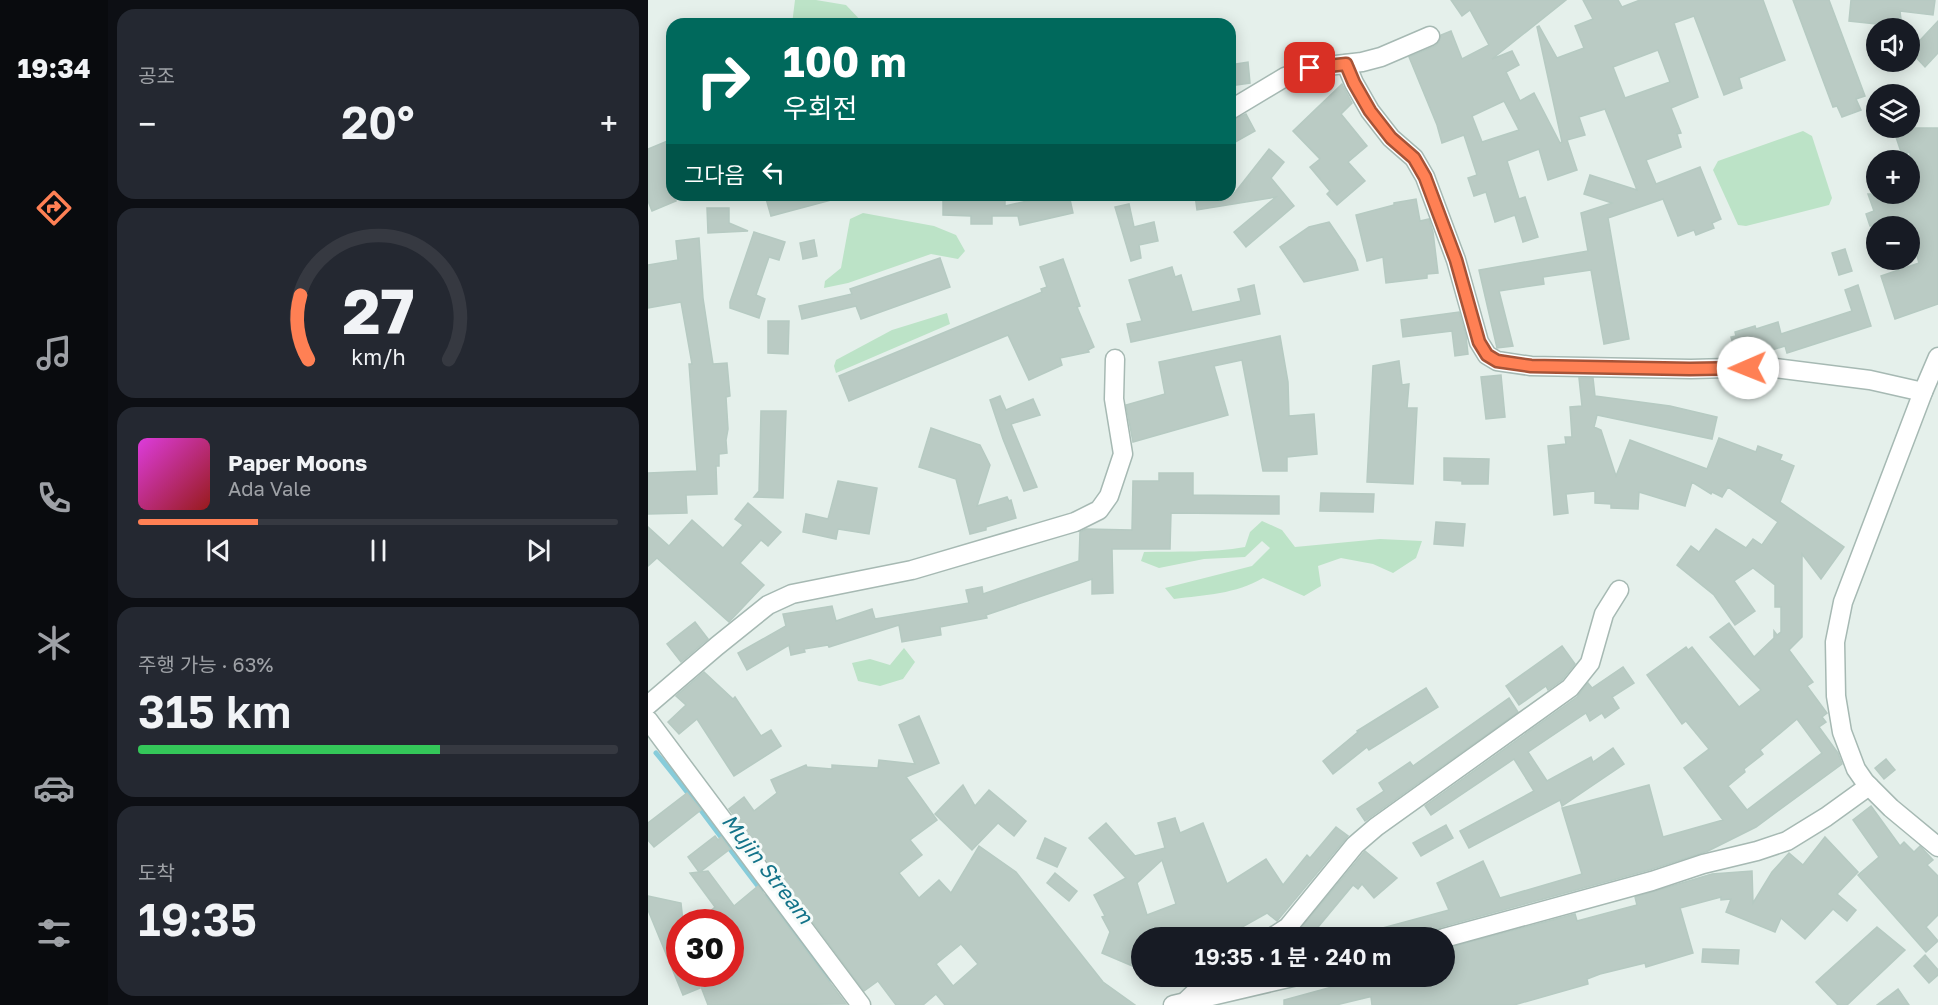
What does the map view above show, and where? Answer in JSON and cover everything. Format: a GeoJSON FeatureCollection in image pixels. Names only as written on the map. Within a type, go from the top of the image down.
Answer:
{"type":"FeatureCollection","features":[{"type":"Feature","properties":{"kind":"street"},"geometry":{"type":"LineString","coordinates":[[1236,106],[1285,77],[1310,68],[1362,62],[1381,57],[1430,36]]}},
{"type":"Feature","properties":{"kind":"street"},"geometry":{"type":"LineString","coordinates":[[1346,64],[1370,111],[1391,138],[1414,158],[1425,177],[1456,260],[1479,342],[1487,355],[1497,361],[1531,366],[1690,369],[1767,367],[1870,380],[1923,392]]}},
{"type":"Feature","properties":{"kind":"street"},"geometry":{"type":"LineString","coordinates":[[1938,357],[1843,602],[1835,642],[1836,696],[1842,732],[1856,769],[1891,808],[1938,847]]}},
{"type":"Feature","properties":{"kind":"street"},"geometry":{"type":"LineString","coordinates":[[648,705],[768,605],[792,594],[912,570],[1075,522],[1099,510],[1109,496],[1123,454],[1114,399],[1114,359]]}},
{"type":"Feature","properties":{"kind":"street"},"geometry":{"type":"LineString","coordinates":[[1288,927],[1355,845],[1376,827],[1570,688],[1590,663],[1604,614],[1619,590]]}},
{"type":"Feature","properties":{"kind":"street"},"geometry":{"type":"LineString","coordinates":[[648,720],[861,1005]]}},
{"type":"Feature","properties":{"kind":"street"},"geometry":{"type":"LineString","coordinates":[[1455,935],[1787,841],[1869,786]]}},
{"type":"Feature","properties":{"kind":"street"},"geometry":{"type":"LineString","coordinates":[[1185,1004],[1201,987]]}},
{"type":"Feature","properties":{"kind":"street"},"geometry":{"type":"LineString","coordinates":[[1185,1004],[1253,987]]}},
{"type":"Feature","properties":{"kind":"green space"},"geometry":{"type":"Polygon","coordinates":[[[795,0],[816,0],[846,5],[858,18],[793,18],[795,0]]]}},
{"type":"Feature","properties":{"kind":"green space"},"geometry":{"type":"Polygon","coordinates":[[[1803,131],[1812,136],[1832,198],[1829,205],[1746,226],[1738,225],[1713,170],[1718,161],[1803,131]]]}},
{"type":"Feature","properties":{"kind":"green space"},"geometry":{"type":"Polygon","coordinates":[[[863,213],[934,226],[956,235],[965,251],[958,259],[931,254],[848,283],[824,288],[825,281],[841,268],[850,219],[863,213]]]}},
{"type":"Feature","properties":{"kind":"green space"},"geometry":{"type":"Polygon","coordinates":[[[947,313],[950,324],[836,373],[834,366],[836,360],[892,330],[947,313]]]}},
{"type":"Feature","properties":{"kind":"green space"},"geometry":{"type":"Polygon","coordinates":[[[1262,521],[1282,530],[1295,547],[1380,539],[1422,541],[1416,558],[1393,573],[1373,564],[1341,558],[1318,566],[1321,586],[1304,596],[1263,578],[1231,591],[1174,599],[1165,588],[1252,566],[1270,548],[1262,541],[1245,557],[1204,559],[1159,568],[1141,561],[1144,552],[1207,551],[1245,547],[1250,532],[1262,521]]]}},
{"type":"Feature","properties":{"kind":"green space"},"geometry":{"type":"Polygon","coordinates":[[[904,648],[915,662],[903,679],[880,686],[858,681],[852,663],[870,659],[890,665],[904,648]]]}},
{"type":"Feature","properties":{"kind":"building"},"geometry":{"type":"Polygon","coordinates":[[[1451,0],[1566,0],[1492,59],[1512,51],[1519,65],[1506,72],[1520,101],[1534,93],[1560,143],[1562,142],[1537,27],[1539,26],[1557,58],[1584,48],[1575,26],[1593,19],[1583,0],[1618,0],[1622,7],[1640,0],[1763,0],[1785,60],[1739,78],[1742,88],[1724,95],[1694,16],[1674,23],[1698,97],[1671,108],[1681,133],[1677,134],[1681,147],[1646,160],[1656,184],[1700,167],[1721,219],[1712,223],[1714,228],[1696,235],[1694,230],[1678,236],[1663,199],[1608,218],[1629,339],[1604,344],[1591,270],[1543,277],[1544,284],[1499,291],[1513,346],[1497,348],[1479,270],[1588,251],[1581,213],[1612,203],[1584,194],[1590,175],[1637,190],[1605,109],[1579,117],[1585,135],[1567,140],[1577,170],[1548,180],[1539,149],[1507,161],[1519,199],[1525,197],[1538,237],[1523,242],[1515,215],[1495,222],[1486,192],[1474,196],[1468,178],[1477,175],[1464,135],[1442,143],[1409,57],[1435,46],[1441,35],[1451,31],[1462,59],[1489,45],[1470,10],[1462,16],[1451,0]],[[1658,50],[1613,67],[1625,98],[1670,82],[1658,50]],[[1504,101],[1472,116],[1482,142],[1519,130],[1504,101]]]}},
{"type":"Feature","properties":{"kind":"building"},"geometry":{"type":"Polygon","coordinates":[[[1793,0],[1829,0],[1865,96],[1856,99],[1861,110],[1842,117],[1837,106],[1833,107],[1793,0]]]}},
{"type":"Feature","properties":{"kind":"building"},"geometry":{"type":"Polygon","coordinates":[[[1851,0],[1935,0],[1933,15],[1900,11],[1901,18],[1866,18],[1866,23],[1849,21],[1851,0]]]}},
{"type":"Feature","properties":{"kind":"building"},"geometry":{"type":"Polygon","coordinates":[[[1938,21],[1938,53],[1925,67],[1920,62],[1920,40],[1938,21]]]}},
{"type":"Feature","properties":{"kind":"building"},"geometry":{"type":"Polygon","coordinates":[[[1248,62],[1250,83],[1236,85],[1236,64],[1248,62]]]}},
{"type":"Feature","properties":{"kind":"building"},"geometry":{"type":"Polygon","coordinates":[[[1342,84],[1352,103],[1341,114],[1367,146],[1348,162],[1365,181],[1337,205],[1327,194],[1330,191],[1310,167],[1320,159],[1293,131],[1342,84]]]}},
{"type":"Feature","properties":{"kind":"building"},"geometry":{"type":"Polygon","coordinates":[[[1246,114],[1255,131],[1236,142],[1236,118],[1246,114]]]}},
{"type":"Feature","properties":{"kind":"building"},"geometry":{"type":"Polygon","coordinates":[[[1920,128],[1938,128],[1938,304],[1895,319],[1881,276],[1899,270],[1920,270],[1920,216],[1867,216],[1866,214],[1874,211],[1872,204],[1920,204],[1920,150],[1900,150],[1896,138],[1920,138],[1920,128]]]}},
{"type":"Feature","properties":{"kind":"building"},"geometry":{"type":"Polygon","coordinates":[[[666,142],[666,201],[676,201],[652,211],[648,201],[648,149],[666,142]]]}},
{"type":"Feature","properties":{"kind":"building"},"geometry":{"type":"Polygon","coordinates":[[[1269,149],[1284,162],[1271,178],[1294,206],[1246,247],[1234,232],[1276,197],[1197,210],[1196,201],[1236,201],[1236,191],[1269,149]]]}},
{"type":"Feature","properties":{"kind":"building"},"geometry":{"type":"Polygon","coordinates":[[[1416,199],[1420,221],[1429,219],[1433,232],[1438,273],[1427,274],[1427,278],[1386,283],[1383,257],[1367,261],[1356,215],[1394,205],[1394,203],[1416,199]]]}},
{"type":"Feature","properties":{"kind":"building"},"geometry":{"type":"Polygon","coordinates":[[[767,201],[827,201],[771,216],[767,201]]]}},
{"type":"Feature","properties":{"kind":"building"},"geometry":{"type":"Polygon","coordinates":[[[943,201],[1005,201],[1005,206],[1027,201],[1070,201],[1073,213],[1020,225],[1018,216],[992,216],[992,224],[971,224],[971,216],[943,215],[943,201]]]}},
{"type":"Feature","properties":{"kind":"building"},"geometry":{"type":"Polygon","coordinates":[[[1129,204],[1134,227],[1154,222],[1158,241],[1139,245],[1141,258],[1131,261],[1115,207],[1129,204]]]}},
{"type":"Feature","properties":{"kind":"building"},"geometry":{"type":"Polygon","coordinates":[[[707,208],[729,208],[729,223],[748,231],[708,233],[707,208]]]}},
{"type":"Feature","properties":{"kind":"building"},"geometry":{"type":"Polygon","coordinates":[[[1329,222],[1355,260],[1358,270],[1304,282],[1280,247],[1309,227],[1329,222]]]}},
{"type":"Feature","properties":{"kind":"building"},"geometry":{"type":"Polygon","coordinates":[[[754,232],[785,242],[779,260],[769,257],[756,295],[765,299],[759,318],[730,308],[730,302],[754,232]]]}},
{"type":"Feature","properties":{"kind":"building"},"geometry":{"type":"Polygon","coordinates":[[[699,238],[703,298],[713,364],[727,363],[730,396],[726,397],[727,453],[719,454],[719,466],[716,466],[717,494],[686,495],[687,513],[648,514],[648,473],[697,471],[689,364],[692,364],[681,302],[648,308],[648,265],[678,260],[676,241],[699,238]]]}},
{"type":"Feature","properties":{"kind":"building"},"geometry":{"type":"Polygon","coordinates":[[[814,240],[817,256],[803,259],[800,243],[814,240]]]}},
{"type":"Feature","properties":{"kind":"building"},"geometry":{"type":"Polygon","coordinates":[[[1845,249],[1852,271],[1839,275],[1832,253],[1845,249]]]}},
{"type":"Feature","properties":{"kind":"building"},"geometry":{"type":"Polygon","coordinates":[[[940,258],[950,287],[861,319],[856,306],[802,319],[799,306],[852,294],[850,289],[940,258]]]}},
{"type":"Feature","properties":{"kind":"building"},"geometry":{"type":"Polygon","coordinates":[[[1063,259],[1080,306],[1077,307],[1094,347],[1088,350],[1089,352],[1060,358],[1062,365],[1029,380],[1008,335],[849,401],[839,376],[1042,292],[1041,289],[1047,287],[1040,267],[1063,259]]]}},
{"type":"Feature","properties":{"kind":"building"},"geometry":{"type":"Polygon","coordinates":[[[1172,267],[1175,277],[1181,275],[1192,312],[1241,301],[1238,289],[1254,285],[1260,314],[1131,342],[1127,324],[1142,321],[1129,280],[1172,267]]]}},
{"type":"Feature","properties":{"kind":"building"},"geometry":{"type":"Polygon","coordinates":[[[1858,285],[1871,326],[1787,353],[1785,346],[1752,356],[1737,357],[1731,337],[1736,336],[1735,332],[1755,326],[1756,329],[1778,322],[1781,334],[1852,311],[1845,290],[1858,285]]]}},
{"type":"Feature","properties":{"kind":"building"},"geometry":{"type":"Polygon","coordinates":[[[1459,312],[1466,336],[1468,354],[1455,356],[1452,331],[1403,337],[1401,320],[1459,312]]]}},
{"type":"Feature","properties":{"kind":"building"},"geometry":{"type":"Polygon","coordinates":[[[768,321],[789,321],[788,354],[768,353],[768,321]]]}},
{"type":"Feature","properties":{"kind":"building"},"geometry":{"type":"Polygon","coordinates":[[[1280,336],[1288,382],[1289,416],[1314,414],[1317,454],[1287,457],[1287,471],[1263,471],[1242,360],[1214,366],[1228,415],[1133,442],[1126,405],[1165,394],[1159,362],[1280,336]]]}},
{"type":"Feature","properties":{"kind":"building"},"geometry":{"type":"Polygon","coordinates":[[[1399,361],[1402,385],[1409,384],[1407,408],[1417,408],[1413,484],[1367,482],[1373,366],[1399,361]]]}},
{"type":"Feature","properties":{"kind":"building"},"geometry":{"type":"Polygon","coordinates":[[[1501,375],[1505,417],[1486,419],[1481,377],[1501,375]]]}},
{"type":"Feature","properties":{"kind":"building"},"geometry":{"type":"Polygon","coordinates":[[[1579,378],[1593,378],[1595,396],[1670,406],[1717,417],[1712,439],[1597,415],[1594,427],[1601,430],[1616,476],[1630,440],[1707,469],[1719,438],[1756,452],[1758,446],[1782,455],[1780,460],[1794,466],[1780,502],[1844,547],[1821,579],[1802,554],[1802,637],[1789,650],[1813,682],[1807,686],[1827,713],[1822,717],[1826,722],[1819,727],[1838,753],[1842,764],[1756,827],[1708,851],[1649,870],[1441,927],[1386,927],[1449,910],[1437,883],[1483,861],[1500,898],[1582,874],[1562,808],[1649,785],[1663,837],[1723,820],[1684,768],[1709,749],[1686,721],[1682,724],[1647,675],[1686,647],[1688,650],[1692,647],[1739,707],[1761,690],[1710,637],[1729,623],[1754,657],[1774,638],[1774,631],[1777,635],[1781,632],[1781,607],[1775,607],[1775,585],[1753,568],[1734,581],[1755,611],[1735,625],[1714,595],[1677,565],[1691,546],[1699,552],[1716,529],[1746,548],[1753,539],[1762,545],[1778,522],[1728,487],[1722,497],[1712,492],[1711,494],[1692,482],[1685,506],[1639,492],[1638,509],[1611,508],[1611,504],[1595,503],[1595,491],[1566,494],[1568,513],[1554,515],[1548,446],[1566,444],[1565,437],[1572,437],[1570,407],[1582,406],[1579,378]],[[1797,719],[1760,750],[1763,754],[1728,786],[1747,810],[1822,753],[1797,719]]]}},
{"type":"Feature","properties":{"kind":"building"},"geometry":{"type":"Polygon","coordinates":[[[1000,396],[1006,410],[1033,399],[1040,415],[1011,424],[1037,487],[1024,491],[990,400],[1000,396]]]}},
{"type":"Feature","properties":{"kind":"building"},"geometry":{"type":"Polygon","coordinates":[[[761,411],[786,411],[783,498],[754,497],[759,491],[761,411]]]}},
{"type":"Feature","properties":{"kind":"building"},"geometry":{"type":"Polygon","coordinates":[[[931,428],[980,445],[990,465],[977,506],[1007,497],[1009,501],[1011,500],[1016,518],[970,534],[956,479],[919,467],[931,428]]]}},
{"type":"Feature","properties":{"kind":"building"},"geometry":{"type":"Polygon","coordinates":[[[1444,458],[1489,459],[1488,484],[1462,484],[1462,481],[1444,480],[1444,458]]]}},
{"type":"Feature","properties":{"kind":"building"},"geometry":{"type":"Polygon","coordinates":[[[1159,473],[1193,473],[1193,495],[1279,496],[1279,514],[1171,513],[1170,549],[1112,549],[1113,593],[1092,594],[1092,579],[986,615],[987,618],[940,627],[941,635],[902,642],[899,625],[829,647],[828,645],[804,649],[805,652],[791,655],[789,645],[747,670],[738,653],[786,626],[783,614],[832,606],[836,621],[872,609],[875,619],[969,603],[966,590],[982,587],[983,594],[1079,561],[1080,532],[1086,529],[1132,530],[1133,481],[1159,481],[1159,473]]]}},
{"type":"Feature","properties":{"kind":"building"},"geometry":{"type":"Polygon","coordinates":[[[838,481],[877,488],[869,534],[838,529],[836,539],[803,532],[806,514],[828,519],[838,481]]]}},
{"type":"Feature","properties":{"kind":"building"},"geometry":{"type":"Polygon","coordinates":[[[1321,493],[1374,494],[1373,512],[1320,511],[1321,493]]]}},
{"type":"Feature","properties":{"kind":"building"},"geometry":{"type":"Polygon","coordinates":[[[748,503],[781,532],[768,546],[761,540],[740,563],[764,585],[729,622],[657,558],[648,566],[648,527],[669,546],[692,520],[723,548],[743,525],[735,519],[748,503]]]}},
{"type":"Feature","properties":{"kind":"building"},"geometry":{"type":"Polygon","coordinates":[[[1436,522],[1465,524],[1463,546],[1434,544],[1436,522]]]}},
{"type":"Feature","properties":{"kind":"building"},"geometry":{"type":"Polygon","coordinates":[[[695,622],[708,639],[681,662],[667,644],[695,622]]]}},
{"type":"Feature","properties":{"kind":"building"},"geometry":{"type":"Polygon","coordinates":[[[1562,646],[1575,664],[1562,680],[1548,690],[1546,686],[1519,705],[1506,686],[1562,646]]]}},
{"type":"Feature","properties":{"kind":"building"},"geometry":{"type":"Polygon","coordinates":[[[1623,667],[1634,683],[1612,697],[1619,708],[1605,718],[1602,713],[1590,721],[1586,713],[1528,752],[1547,781],[1591,757],[1593,762],[1613,748],[1624,764],[1562,806],[1560,800],[1469,848],[1460,831],[1534,791],[1514,759],[1431,815],[1425,806],[1577,697],[1588,683],[1592,688],[1623,667]]]}},
{"type":"Feature","properties":{"kind":"building"},"geometry":{"type":"Polygon","coordinates":[[[704,672],[733,699],[735,697],[761,736],[771,730],[781,746],[734,776],[697,719],[679,734],[668,722],[686,705],[676,696],[704,672]]]}},
{"type":"Feature","properties":{"kind":"building"},"geometry":{"type":"Polygon","coordinates":[[[1426,688],[1438,707],[1369,750],[1367,747],[1333,774],[1323,761],[1357,731],[1426,688]]]}},
{"type":"Feature","properties":{"kind":"building"},"geometry":{"type":"Polygon","coordinates":[[[1509,698],[1518,712],[1365,821],[1357,809],[1384,791],[1379,783],[1410,762],[1413,766],[1509,698]]]}},
{"type":"Feature","properties":{"kind":"building"},"geometry":{"type":"Polygon","coordinates":[[[919,716],[939,763],[906,777],[937,820],[910,840],[922,855],[899,873],[919,898],[939,880],[951,893],[979,846],[1016,872],[1103,982],[1135,1005],[945,1005],[936,994],[923,1005],[896,1005],[878,981],[864,991],[729,809],[744,797],[754,811],[777,793],[771,780],[806,765],[807,767],[832,769],[832,765],[878,768],[879,760],[915,764],[899,725],[919,716]],[[961,944],[936,964],[953,986],[978,964],[961,944]]]}},
{"type":"Feature","properties":{"kind":"building"},"geometry":{"type":"Polygon","coordinates":[[[1886,759],[1895,770],[1884,779],[1875,768],[1886,759]]]}},
{"type":"Feature","properties":{"kind":"building"},"geometry":{"type":"Polygon","coordinates":[[[963,785],[975,806],[989,790],[1026,821],[1014,836],[998,823],[972,850],[935,814],[963,785]]]}},
{"type":"Feature","properties":{"kind":"building"},"geometry":{"type":"Polygon","coordinates":[[[687,793],[701,810],[654,847],[648,840],[648,823],[687,793]]]}},
{"type":"Feature","properties":{"kind":"building"},"geometry":{"type":"Polygon","coordinates":[[[1871,806],[1900,846],[1904,842],[1914,852],[1920,846],[1933,860],[1927,865],[1938,876],[1938,915],[1926,927],[1938,941],[1926,952],[1858,875],[1879,857],[1853,820],[1871,806]]]}},
{"type":"Feature","properties":{"kind":"building"},"geometry":{"type":"Polygon","coordinates":[[[1175,818],[1180,833],[1203,823],[1227,884],[1266,859],[1283,885],[1307,855],[1310,858],[1336,827],[1348,836],[1277,921],[1267,913],[1242,927],[1131,927],[1131,965],[1102,953],[1110,932],[1094,895],[1126,878],[1089,838],[1106,823],[1135,856],[1165,848],[1158,823],[1175,818]],[[1162,860],[1137,883],[1147,915],[1176,904],[1162,860]]]}},
{"type":"Feature","properties":{"kind":"building"},"geometry":{"type":"Polygon","coordinates":[[[1446,825],[1453,838],[1421,856],[1413,843],[1446,825]]]}},
{"type":"Feature","properties":{"kind":"building"},"geometry":{"type":"Polygon","coordinates":[[[715,836],[718,840],[721,837],[730,849],[700,872],[708,871],[734,906],[758,886],[846,1004],[708,1005],[701,987],[744,987],[744,909],[713,909],[715,907],[690,873],[699,872],[688,857],[715,836]]]}},
{"type":"Feature","properties":{"kind":"building"},"geometry":{"type":"Polygon","coordinates":[[[1825,837],[1858,872],[1837,894],[1856,910],[1847,921],[1833,909],[1805,939],[1781,918],[1775,932],[1726,912],[1731,899],[1721,900],[1721,897],[1680,908],[1693,953],[1646,967],[1645,963],[1600,974],[1587,979],[1588,984],[1514,1005],[1372,1005],[1371,997],[1369,997],[1336,1005],[1284,1005],[1284,1000],[1332,987],[1455,987],[1455,946],[1575,914],[1577,921],[1637,905],[1635,897],[1712,874],[1752,871],[1753,903],[1772,872],[1789,853],[1803,865],[1825,837]]]}},
{"type":"Feature","properties":{"kind":"building"},"geometry":{"type":"Polygon","coordinates":[[[1045,838],[1066,848],[1057,867],[1037,858],[1045,838]]]}},
{"type":"Feature","properties":{"kind":"building"},"geometry":{"type":"Polygon","coordinates":[[[1365,851],[1397,878],[1374,898],[1362,884],[1358,889],[1353,885],[1318,927],[1302,927],[1365,851]]]}},
{"type":"Feature","properties":{"kind":"building"},"geometry":{"type":"Polygon","coordinates":[[[1055,873],[1077,891],[1069,901],[1047,883],[1055,873]]]}},
{"type":"Feature","properties":{"kind":"building"},"geometry":{"type":"Polygon","coordinates":[[[648,896],[681,903],[682,909],[666,909],[666,954],[648,910],[648,896]]]}},
{"type":"Feature","properties":{"kind":"building"},"geometry":{"type":"Polygon","coordinates":[[[1877,927],[1905,950],[1847,1005],[1838,1005],[1816,982],[1877,927]]]}},
{"type":"Feature","properties":{"kind":"building"},"geometry":{"type":"Polygon","coordinates":[[[1703,949],[1739,950],[1738,964],[1702,962],[1703,949]]]}},
{"type":"Feature","properties":{"kind":"building"},"geometry":{"type":"Polygon","coordinates":[[[1925,955],[1938,970],[1938,975],[1929,983],[1914,966],[1925,955]]]}},
{"type":"Feature","properties":{"kind":"building"},"geometry":{"type":"Polygon","coordinates":[[[680,987],[700,987],[700,988],[683,995],[680,987]]]}},
{"type":"Feature","properties":{"kind":"building"},"geometry":{"type":"Polygon","coordinates":[[[1898,989],[1909,1005],[1877,1005],[1898,989]]]}},
{"type":"Feature","properties":{"kind":"waterway","name":"Mujin Stream"},"geometry":{"type":"LineString","coordinates":[[656,753],[761,890]]}},
{"type":"Feature","properties":{"kind":"waterway","name":"Mujin Stream"},"geometry":{"type":"LineString","coordinates":[[766,897],[831,979]]}},
{"type":"Feature","properties":{"kind":"route"},"geometry":{"type":"LineString","coordinates":[[1310,68],[1346,64],[1370,111],[1391,138],[1414,158],[1425,177],[1441,218],[1456,260],[1479,342],[1487,355],[1497,361],[1531,366],[1748,368]]}}]}
